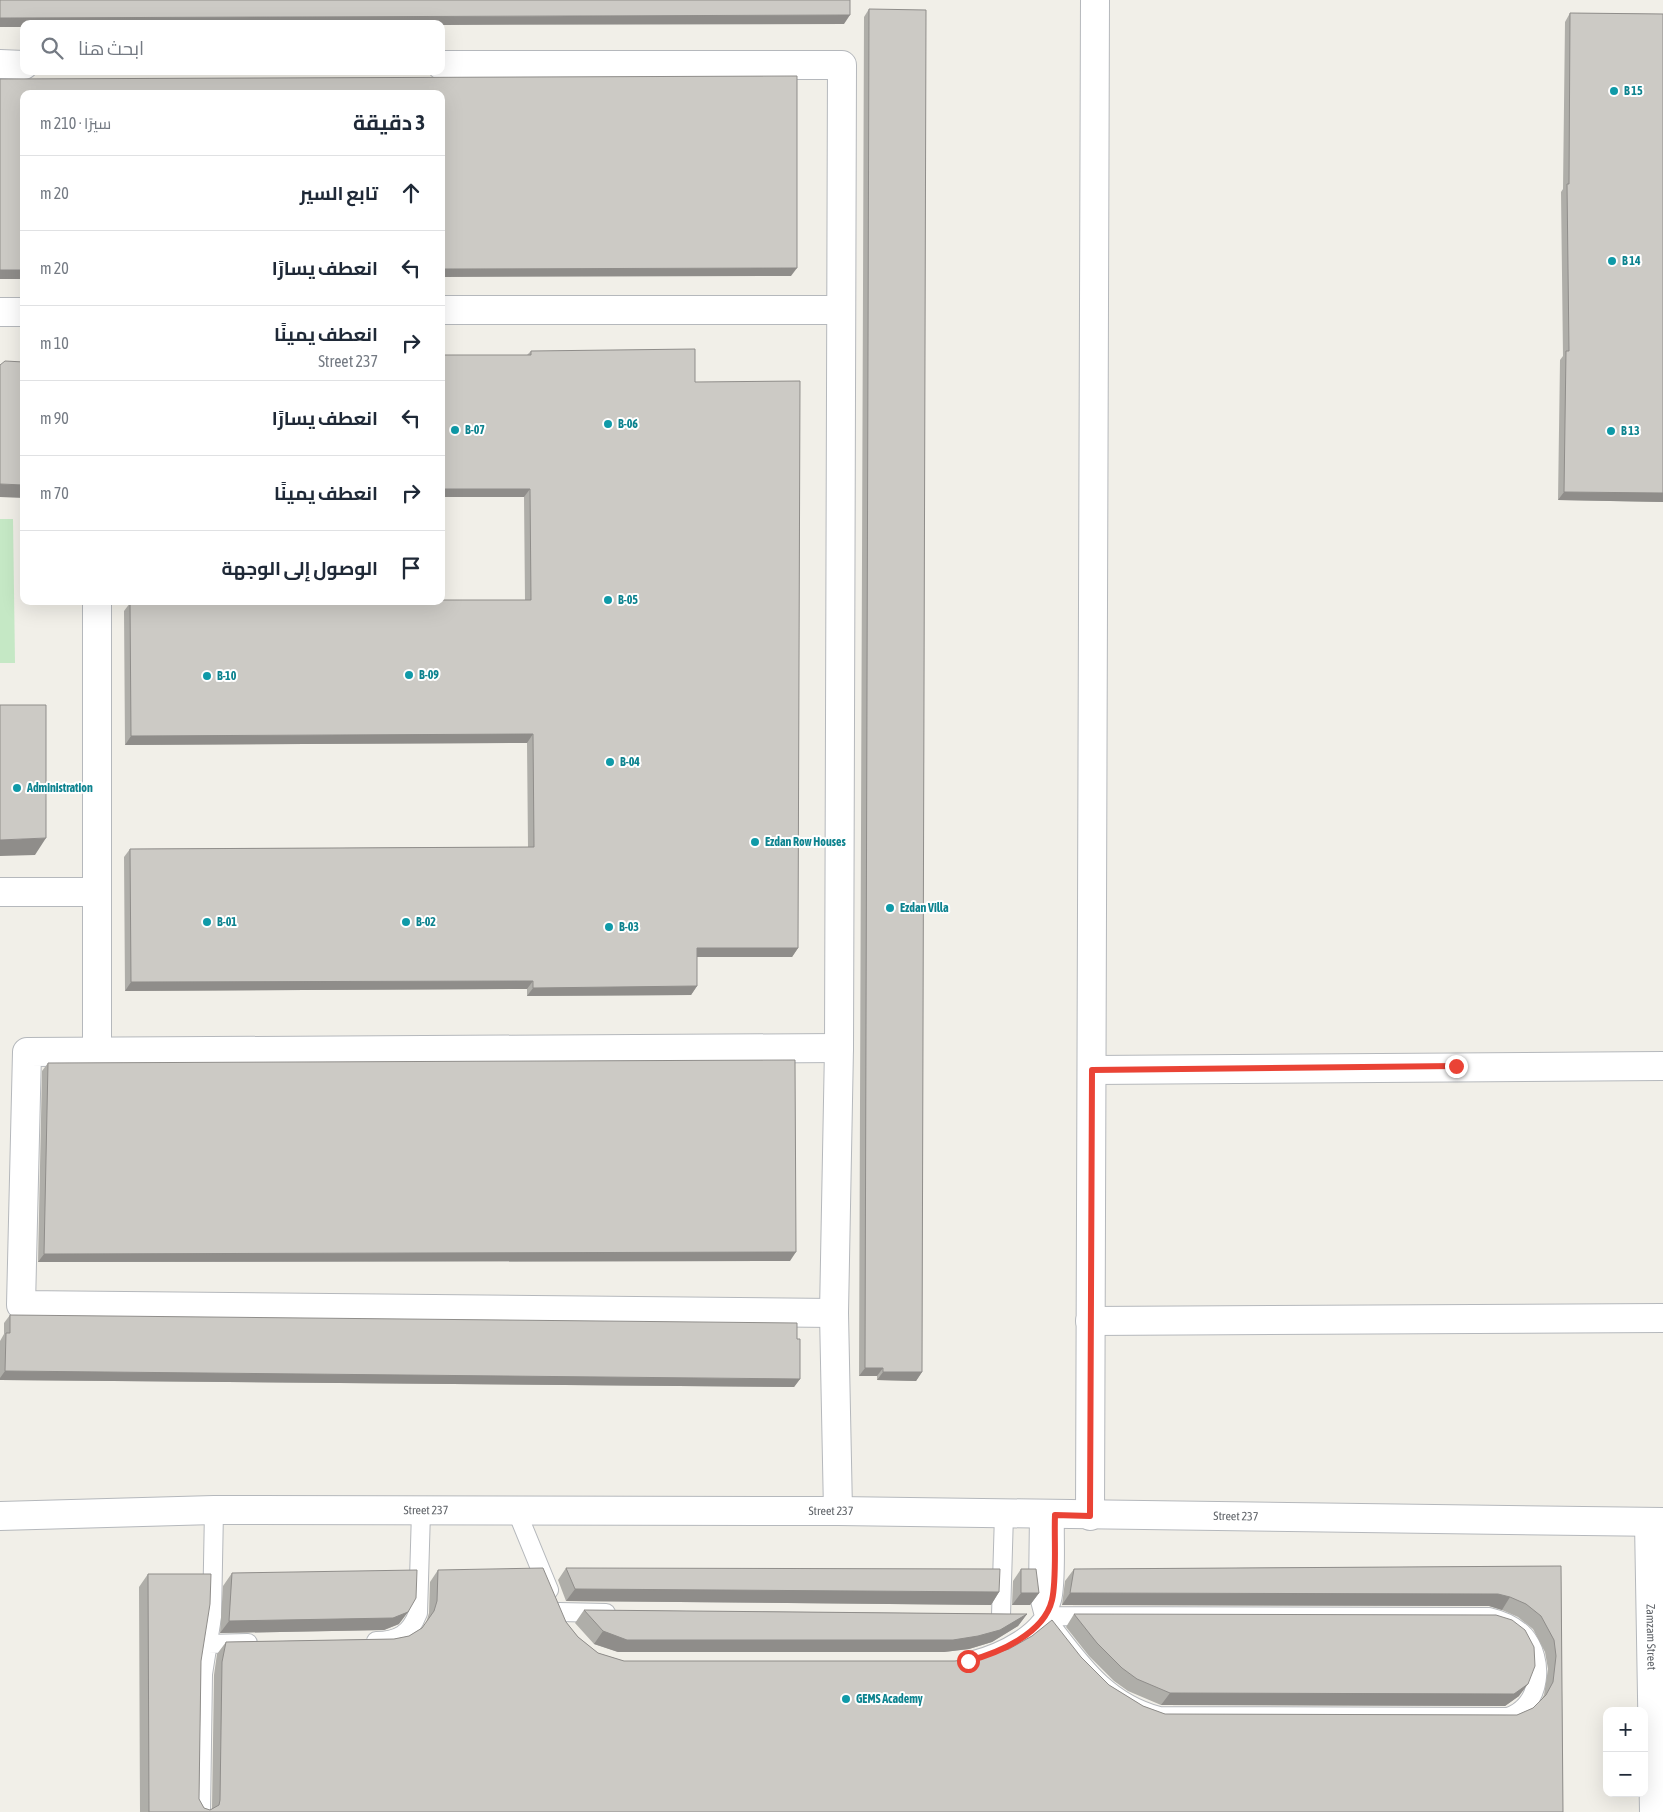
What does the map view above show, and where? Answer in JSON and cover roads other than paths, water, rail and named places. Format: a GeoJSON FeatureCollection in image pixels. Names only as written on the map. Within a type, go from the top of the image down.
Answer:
{"type":"FeatureCollection","features":[{"type":"Feature","properties":{"kind":"street"},"geometry":{"type":"LineString","coordinates":[[1090,1516],[1095,0]]}},
{"type":"Feature","properties":{"kind":"street"},"geometry":{"type":"LineString","coordinates":[[0,64],[20,64]]}},
{"type":"Feature","properties":{"kind":"street"},"geometry":{"type":"LineString","coordinates":[[445,65],[842,65],[840,310],[840,1048],[834,1313],[838,1511]]}},
{"type":"Feature","properties":{"kind":"street"},"geometry":{"type":"LineString","coordinates":[[445,310],[840,310]]}},
{"type":"Feature","properties":{"kind":"street"},"geometry":{"type":"LineString","coordinates":[[0,312],[20,312]]}},
{"type":"Feature","properties":{"kind":"street"},"geometry":{"type":"LineString","coordinates":[[96,1053],[97,605]]}},
{"type":"Feature","properties":{"kind":"street"},"geometry":{"type":"LineString","coordinates":[[0,892],[96,892]]}},
{"type":"Feature","properties":{"kind":"street"},"geometry":{"type":"LineString","coordinates":[[834,1313],[21,1305],[27,1052],[840,1048]]}},
{"type":"Feature","properties":{"kind":"street"},"geometry":{"type":"LineString","coordinates":[[1092,1070],[1663,1066]]}},
{"type":"Feature","properties":{"kind":"street"},"geometry":{"type":"LineString","coordinates":[[1090,1321],[1663,1318]]}},
{"type":"Feature","properties":{"kind":"street","name":"Street 237"},"geometry":{"type":"LineString","coordinates":[[0,1516],[214,1510],[421,1512],[838,1511],[1090,1516],[1656,1522]]}},
{"type":"Feature","properties":{"kind":"street","name":"Zamzam Street"},"geometry":{"type":"LineString","coordinates":[[1654,1812],[1656,1522]]}},
{"type":"Feature","properties":{"kind":"lane"},"geometry":{"type":"LineString","coordinates":[[201,1812],[203,1674],[212,1617],[214,1510]]}},
{"type":"Feature","properties":{"kind":"lane"},"geometry":{"type":"LineString","coordinates":[[355,1642],[396,1639],[407,1634],[414,1624],[418,1614],[421,1512]]}},
{"type":"Feature","properties":{"kind":"lane"},"geometry":{"type":"LineString","coordinates":[[517,1512],[567,1630]]}},
{"type":"Feature","properties":{"kind":"lane"},"geometry":{"type":"LineString","coordinates":[[953,1662],[990,1656],[1010,1646],[1029,1632],[1023,1616],[1004,1514]]}},
{"type":"Feature","properties":{"kind":"lane"},"geometry":{"type":"LineString","coordinates":[[1023,1616],[1052,1599],[1047,1515]]}},
{"type":"Feature","properties":{"kind":"lane"},"geometry":{"type":"LineString","coordinates":[[559,1612],[618,1613]]}},
{"type":"Feature","properties":{"kind":"lane"},"geometry":{"type":"LineString","coordinates":[[982,1616],[1023,1616],[1489,1617],[1502,1620],[1513,1626],[1530,1644],[1536,1657],[1536,1687],[1533,1698],[1527,1707],[1508,1716],[1159,1716],[1141,1711],[1109,1693],[1082,1665],[1023,1616]]}},
{"type":"Feature","properties":{"kind":"lane"},"geometry":{"type":"LineString","coordinates":[[208,1644],[267,1643]]}},
{"type":"Feature","properties":{"kind":"place","name":"B 15"},"geometry":{"type":"Point","coordinates":[1614,91]}},
{"type":"Feature","properties":{"kind":"place","name":"B 14"},"geometry":{"type":"Point","coordinates":[1612,261]}},
{"type":"Feature","properties":{"kind":"place","name":"B-06"},"geometry":{"type":"Point","coordinates":[608,424]}},
{"type":"Feature","properties":{"kind":"place","name":"B-07"},"geometry":{"type":"Point","coordinates":[455,430]}},
{"type":"Feature","properties":{"kind":"place","name":"B 13"},"geometry":{"type":"Point","coordinates":[1611,431]}},
{"type":"Feature","properties":{"kind":"place","name":"B-05"},"geometry":{"type":"Point","coordinates":[608,600]}},
{"type":"Feature","properties":{"kind":"place","name":"B-09"},"geometry":{"type":"Point","coordinates":[409,675]}},
{"type":"Feature","properties":{"kind":"place","name":"B-10"},"geometry":{"type":"Point","coordinates":[207,676]}},
{"type":"Feature","properties":{"kind":"place","name":"B-04"},"geometry":{"type":"Point","coordinates":[610,762]}},
{"type":"Feature","properties":{"kind":"place","name":"Administration"},"geometry":{"type":"Point","coordinates":[17,788]}},
{"type":"Feature","properties":{"kind":"place","name":"Ezdan Row Houses"},"geometry":{"type":"Point","coordinates":[755,842]}},
{"type":"Feature","properties":{"kind":"place","name":"Ezdan Villa"},"geometry":{"type":"Point","coordinates":[890,908]}},
{"type":"Feature","properties":{"kind":"place","name":"B-01"},"geometry":{"type":"Point","coordinates":[207,922]}},
{"type":"Feature","properties":{"kind":"place","name":"B-02"},"geometry":{"type":"Point","coordinates":[406,922]}},
{"type":"Feature","properties":{"kind":"place","name":"B-03"},"geometry":{"type":"Point","coordinates":[609,927]}},
{"type":"Feature","properties":{"kind":"place","name":"GEMS Academy"},"geometry":{"type":"Point","coordinates":[846,1699]}}]}
